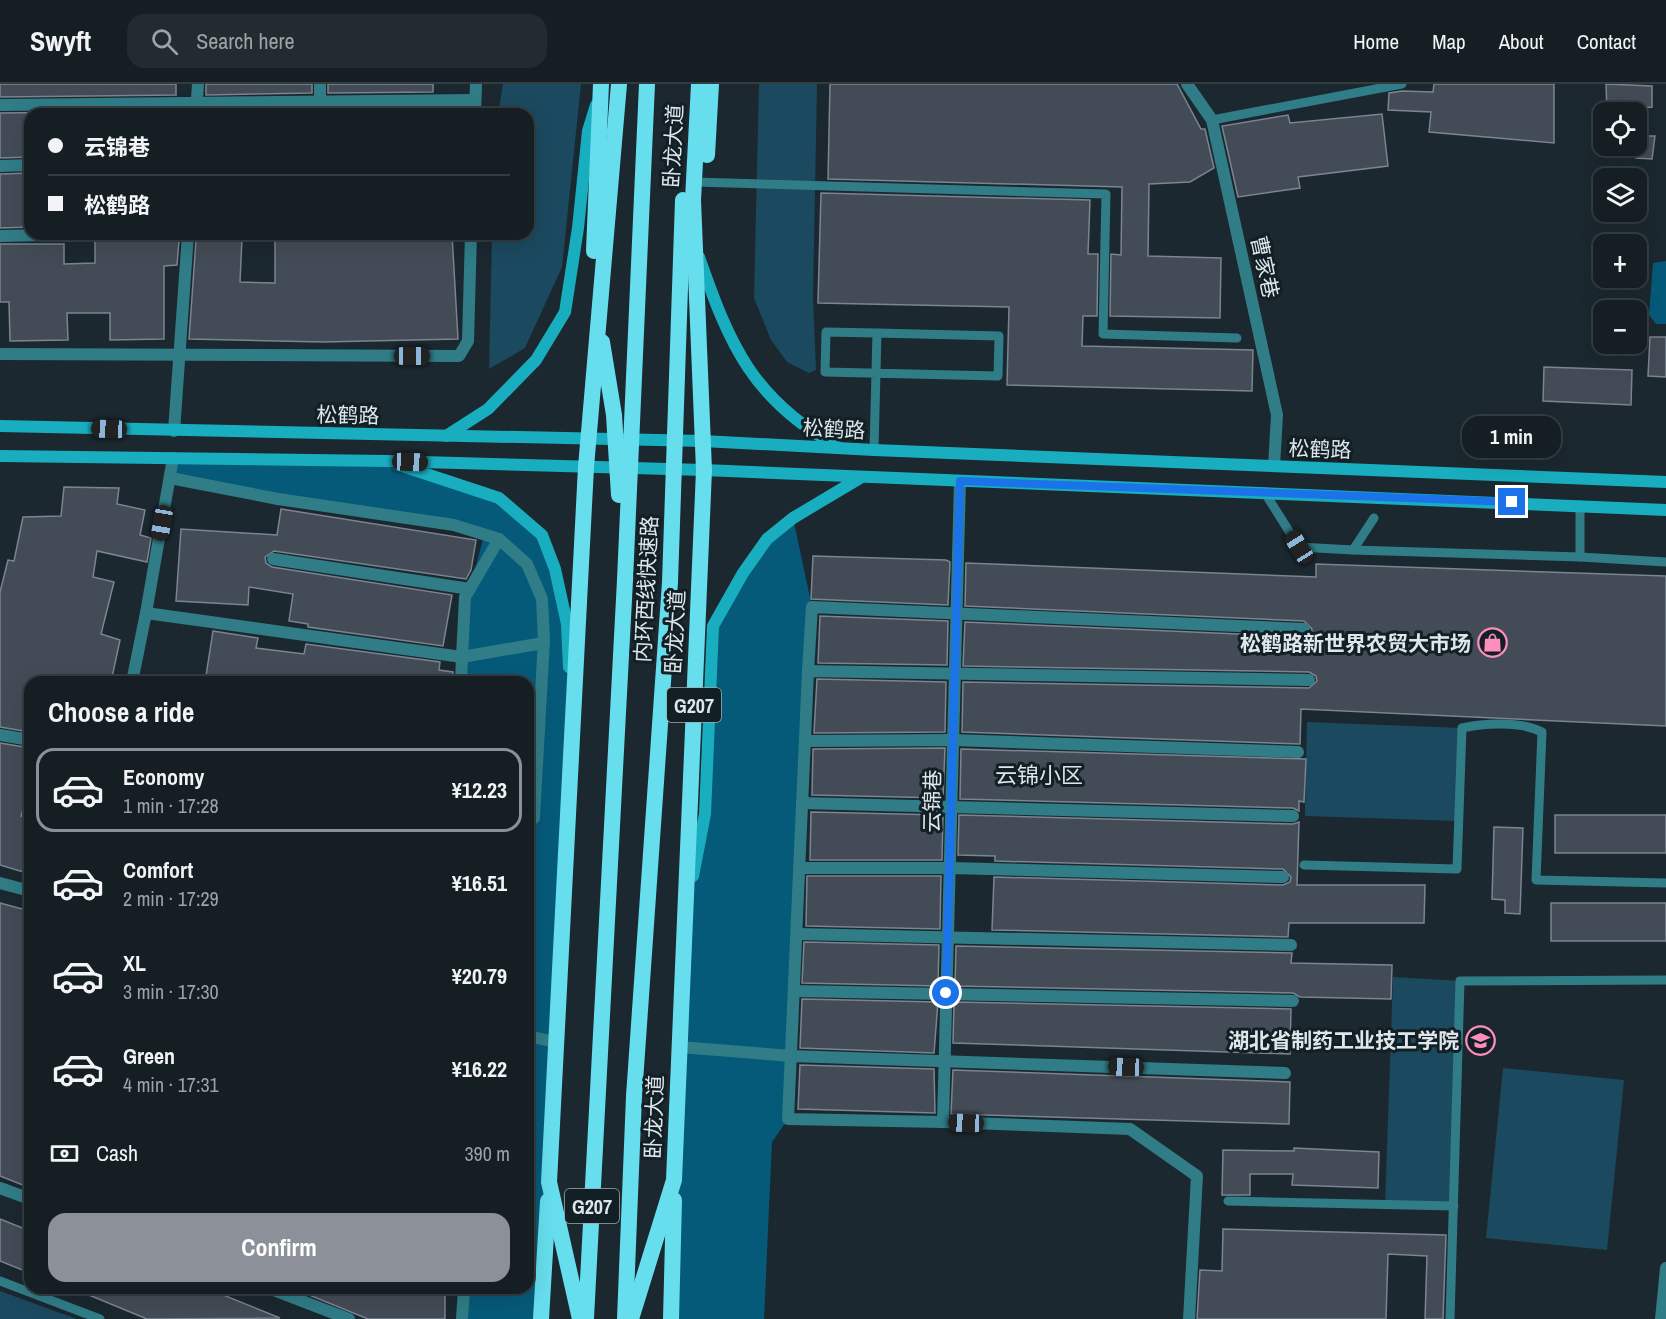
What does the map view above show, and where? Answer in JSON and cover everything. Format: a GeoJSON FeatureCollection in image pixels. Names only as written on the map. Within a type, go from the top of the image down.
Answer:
{"type":"FeatureCollection","features":[{"type":"Feature","properties":{"kind":"highway"},"geometry":{"type":"LineString","coordinates":[[602,84],[592,281],[614,415],[625,580]]}},
{"type":"Feature","properties":{"kind":"highway","name":"G207"},"geometry":{"type":"LineString","coordinates":[[580,1319],[549,1182],[586,467],[619,84]]}},
{"type":"Feature","properties":{"kind":"highway","name":"内环西线快速路"},"geometry":{"type":"LineString","coordinates":[[586,1319],[625,580],[647,84]]}},
{"type":"Feature","properties":{"kind":"highway","name":"内环西线快速路"},"geometry":{"type":"LineString","coordinates":[[634,1096],[670,582],[687,84]]}},
{"type":"Feature","properties":{"kind":"highway","name":"卧龙大道"},"geometry":{"type":"LineString","coordinates":[[631,1319],[674,1180],[704,470],[693,200],[699,84]]}},
{"type":"Feature","properties":{"kind":"highway"},"geometry":{"type":"LineString","coordinates":[[670,582],[675,420],[700,288],[711,84]]}},
{"type":"Feature","properties":{"kind":"highway","name":"卧龙大道"},"geometry":{"type":"LineString","coordinates":[[625,1319],[634,1096]]}},
{"type":"Feature","properties":{"kind":"highway"},"geometry":{"type":"LineString","coordinates":[[671,1319],[674,1180]]}},
{"type":"Feature","properties":{"kind":"highway"},"geometry":{"type":"LineString","coordinates":[[541,1319],[549,1182]]}},
{"type":"Feature","properties":{"kind":"main road"},"geometry":{"type":"LineString","coordinates":[[445,436],[488,409],[536,360],[565,312],[578,228],[588,131],[602,84]]}},
{"type":"Feature","properties":{"kind":"main road"},"geometry":{"type":"LineString","coordinates":[[693,200],[694,244],[719,311],[748,370],[786,414],[806,429],[842,449]]}},
{"type":"Feature","properties":{"kind":"main road","name":"松鹤路"},"geometry":{"type":"LineString","coordinates":[[0,426],[703,441],[842,449],[1666,482]]}},
{"type":"Feature","properties":{"kind":"main road"},"geometry":{"type":"LineString","coordinates":[[0,456],[387,461],[704,470],[1666,510]]}},
{"type":"Feature","properties":{"kind":"main road"},"geometry":{"type":"LineString","coordinates":[[387,461],[499,498],[542,536],[555,569],[567,624],[575,712]]}},
{"type":"Feature","properties":{"kind":"main road"},"geometry":{"type":"LineString","coordinates":[[685,915],[705,814],[713,626],[743,573],[767,539],[793,518],[860,478]]}},
{"type":"Feature","properties":{"kind":"street"},"geometry":{"type":"LineString","coordinates":[[197,108],[198,84]]}},
{"type":"Feature","properties":{"kind":"street"},"geometry":{"type":"LineString","coordinates":[[320,84],[320,108]]}},
{"type":"Feature","properties":{"kind":"street"},"geometry":{"type":"LineString","coordinates":[[475,108],[476,84]]}},
{"type":"Feature","properties":{"kind":"street","name":"曹家巷"},"geometry":{"type":"LineString","coordinates":[[1187,84],[1212,120],[1277,415],[1274,466]]}},
{"type":"Feature","properties":{"kind":"street"},"geometry":{"type":"LineString","coordinates":[[0,105],[320,108],[475,100]]}},
{"type":"Feature","properties":{"kind":"street"},"geometry":{"type":"LineString","coordinates":[[0,166],[24,165]]}},
{"type":"Feature","properties":{"kind":"street"},"geometry":{"type":"LineString","coordinates":[[0,236],[24,235]]}},
{"type":"Feature","properties":{"kind":"street"},"geometry":{"type":"LineString","coordinates":[[174,431],[188,240]]}},
{"type":"Feature","properties":{"kind":"street"},"geometry":{"type":"LineString","coordinates":[[0,354],[459,356],[468,340],[471,240]]}},
{"type":"Feature","properties":{"kind":"street"},"geometry":{"type":"LineString","coordinates":[[133,676],[173,458]]}},
{"type":"Feature","properties":{"kind":"street"},"geometry":{"type":"LineString","coordinates":[[170,478],[278,499],[454,525],[499,539],[527,564],[542,599],[543,643],[534,818]]}},
{"type":"Feature","properties":{"kind":"street","name":"云锦巷"},"geometry":{"type":"LineString","coordinates":[[943,1122],[960,481]]}},
{"type":"Feature","properties":{"kind":"street"},"geometry":{"type":"LineString","coordinates":[[461,676],[465,597],[499,539]]}},
{"type":"Feature","properties":{"kind":"street"},"geometry":{"type":"LineString","coordinates":[[273,559],[470,589]]}},
{"type":"Feature","properties":{"kind":"street"},"geometry":{"type":"LineString","coordinates":[[1189,1319],[1197,1176],[1130,1130],[943,1122],[788,1119],[812,607],[1304,629]]}},
{"type":"Feature","properties":{"kind":"street"},"geometry":{"type":"LineString","coordinates":[[146,613],[462,657],[543,643]]}},
{"type":"Feature","properties":{"kind":"street"},"geometry":{"type":"LineString","coordinates":[[808,671],[1309,680]]}},
{"type":"Feature","properties":{"kind":"street"},"geometry":{"type":"LineString","coordinates":[[0,735],[24,739]]}},
{"type":"Feature","properties":{"kind":"street"},"geometry":{"type":"LineString","coordinates":[[805,741],[953,740],[1298,752]]}},
{"type":"Feature","properties":{"kind":"street"},"geometry":{"type":"LineString","coordinates":[[802,803],[951,809],[1293,816]]}},
{"type":"Feature","properties":{"kind":"street"},"geometry":{"type":"LineString","coordinates":[[800,867],[950,868],[1283,877]]}},
{"type":"Feature","properties":{"kind":"street"},"geometry":{"type":"LineString","coordinates":[[0,883],[24,889]]}},
{"type":"Feature","properties":{"kind":"street"},"geometry":{"type":"LineString","coordinates":[[798,934],[1291,945]]}},
{"type":"Feature","properties":{"kind":"street"},"geometry":{"type":"LineString","coordinates":[[795,991],[1293,1001]]}},
{"type":"Feature","properties":{"kind":"street"},"geometry":{"type":"LineString","coordinates":[[534,1037],[555,1042]]}},
{"type":"Feature","properties":{"kind":"street"},"geometry":{"type":"LineString","coordinates":[[680,1047],[791,1056],[1285,1073]]}},
{"type":"Feature","properties":{"kind":"street"},"geometry":{"type":"LineString","coordinates":[[0,1188],[24,1197]]}},
{"type":"Feature","properties":{"kind":"street"},"geometry":{"type":"LineString","coordinates":[[1661,1319],[1666,1268]]}},
{"type":"Feature","properties":{"kind":"street"},"geometry":{"type":"LineString","coordinates":[[284,1294],[349,1319]]}},
{"type":"Feature","properties":{"kind":"street"},"geometry":{"type":"LineString","coordinates":[[462,1319],[464,1294]]}},
{"type":"Feature","properties":{"kind":"lane"},"geometry":{"type":"LineString","coordinates":[[1212,120],[1402,84]]}},
{"type":"Feature","properties":{"kind":"lane"},"geometry":{"type":"LineString","coordinates":[[694,182],[1106,194],[1103,334],[1237,338]]}},
{"type":"Feature","properties":{"kind":"lane"},"geometry":{"type":"LineString","coordinates":[[826,332],[877,333],[999,336],[998,376],[825,372],[826,332]]}},
{"type":"Feature","properties":{"kind":"lane"},"geometry":{"type":"LineString","coordinates":[[874,450],[877,333]]}},
{"type":"Feature","properties":{"kind":"lane"},"geometry":{"type":"LineString","coordinates":[[1265,493],[1299,547],[1666,562]]}},
{"type":"Feature","properties":{"kind":"lane"},"geometry":{"type":"LineString","coordinates":[[1580,505],[1580,557]]}},
{"type":"Feature","properties":{"kind":"lane"},"geometry":{"type":"LineString","coordinates":[[1353,550],[1374,518]]}},
{"type":"Feature","properties":{"kind":"lane"},"geometry":{"type":"LineString","coordinates":[[1304,865],[1457,869],[1462,728],[1474,725],[1532,727],[1542,732],[1536,880],[1666,883]]}},
{"type":"Feature","properties":{"kind":"lane"},"geometry":{"type":"LineString","coordinates":[[1450,1319],[1460,981],[1666,980]]}},
{"type":"Feature","properties":{"kind":"lane"},"geometry":{"type":"LineString","coordinates":[[1228,1201],[1454,1206]]}},
{"type":"Feature","properties":{"kind":"lane"},"geometry":{"type":"LineString","coordinates":[[0,1281],[24,1290]]}},
{"type":"Feature","properties":{"kind":"lane"},"geometry":{"type":"LineString","coordinates":[[34,1294],[100,1319]]}},
{"type":"Feature","properties":{"kind":"shaded area"},"geometry":{"type":"Polygon","coordinates":[[[503,84],[581,84],[562,267],[525,348],[489,369],[492,240],[534,240],[534,108],[499,108],[503,84]]]}},
{"type":"Feature","properties":{"kind":"shaded area"},"geometry":{"type":"Polygon","coordinates":[[[759,84],[817,84],[813,297],[816,370],[809,373],[787,362],[771,340],[754,298],[759,84]]]}},
{"type":"Feature","properties":{"kind":"shaded area"},"geometry":{"type":"Polygon","coordinates":[[[1666,261],[1666,324],[1656,324],[1649,315],[1653,263],[1666,261]]]}},
{"type":"Feature","properties":{"kind":"shaded area"},"geometry":{"type":"Polygon","coordinates":[[[173,458],[387,461],[499,498],[542,535],[555,569],[568,663],[541,1319],[462,1319],[464,1294],[534,1294],[534,676],[462,676],[470,589],[484,535],[170,478],[173,458]]]}},
{"type":"Feature","properties":{"kind":"shaded area"},"geometry":{"type":"Polygon","coordinates":[[[793,518],[812,607],[788,1119],[772,1142],[764,1319],[671,1319],[685,915],[705,814],[713,626],[743,573],[793,518]]]}},
{"type":"Feature","properties":{"kind":"shaded area"},"geometry":{"type":"Polygon","coordinates":[[[1307,722],[1462,728],[1459,821],[1305,816],[1307,722]]]}},
{"type":"Feature","properties":{"kind":"shaded area"},"geometry":{"type":"Polygon","coordinates":[[[1393,977],[1460,981],[1454,1206],[1385,1205],[1393,977]]]}},
{"type":"Feature","properties":{"kind":"shaded area"},"geometry":{"type":"Polygon","coordinates":[[[1503,1068],[1624,1080],[1607,1250],[1486,1238],[1503,1068]]]}},
{"type":"Feature","properties":{"kind":"shaded area"},"geometry":{"type":"Polygon","coordinates":[[[0,1291],[77,1319],[0,1319],[0,1291]]]}},
{"type":"Feature","properties":{"kind":"building"},"geometry":{"type":"Polygon","coordinates":[[[0,84],[176,84],[176,95],[0,97],[0,84]]]}},
{"type":"Feature","properties":{"kind":"building"},"geometry":{"type":"Polygon","coordinates":[[[206,84],[312,84],[312,93],[206,95],[206,84]]]}},
{"type":"Feature","properties":{"kind":"building"},"geometry":{"type":"Polygon","coordinates":[[[328,84],[433,84],[433,92],[328,93],[328,84]]]}},
{"type":"Feature","properties":{"kind":"building"},"geometry":{"type":"Polygon","coordinates":[[[830,84],[1177,84],[1201,129],[1205,129],[1214,168],[1190,182],[1149,184],[1148,256],[1221,258],[1220,318],[1110,316],[1111,254],[1121,255],[1122,187],[828,179],[830,84]]]}},
{"type":"Feature","properties":{"kind":"building"},"geometry":{"type":"Polygon","coordinates":[[[1434,84],[1554,84],[1554,143],[1429,132],[1431,112],[1388,110],[1389,93],[1433,92],[1434,84]]]}},
{"type":"Feature","properties":{"kind":"building"},"geometry":{"type":"Polygon","coordinates":[[[1606,84],[1652,86],[1652,107],[1647,107],[1647,102],[1607,102],[1606,84]]]}},
{"type":"Feature","properties":{"kind":"building"},"geometry":{"type":"Polygon","coordinates":[[[0,113],[24,113],[24,157],[0,158],[0,113]]]}},
{"type":"Feature","properties":{"kind":"building"},"geometry":{"type":"Polygon","coordinates":[[[1382,114],[1388,166],[1298,177],[1300,188],[1238,197],[1222,126],[1288,115],[1290,123],[1382,114]]]}},
{"type":"Feature","properties":{"kind":"building"},"geometry":{"type":"Polygon","coordinates":[[[1647,136],[1655,136],[1652,159],[1636,158],[1636,156],[1647,156],[1647,136]]]}},
{"type":"Feature","properties":{"kind":"building"},"geometry":{"type":"Polygon","coordinates":[[[24,173],[24,227],[0,228],[0,174],[24,173]]]}},
{"type":"Feature","properties":{"kind":"building"},"geometry":{"type":"Polygon","coordinates":[[[821,193],[1090,200],[1088,254],[1098,254],[1097,316],[1083,316],[1082,346],[1253,350],[1252,391],[1007,385],[1009,307],[818,303],[821,193]]]}},
{"type":"Feature","properties":{"kind":"building"},"geometry":{"type":"Polygon","coordinates":[[[95,240],[179,241],[177,265],[164,266],[164,339],[110,340],[110,313],[67,313],[68,340],[10,341],[9,302],[0,302],[0,244],[64,244],[64,264],[95,263],[95,240]]]}},
{"type":"Feature","properties":{"kind":"building"},"geometry":{"type":"Polygon","coordinates":[[[196,240],[242,240],[240,282],[275,283],[275,240],[452,240],[458,339],[323,342],[189,339],[196,240]]]}},
{"type":"Feature","properties":{"kind":"building"},"geometry":{"type":"Polygon","coordinates":[[[1650,337],[1666,337],[1666,377],[1648,376],[1650,337]]]}},
{"type":"Feature","properties":{"kind":"building"},"geometry":{"type":"Polygon","coordinates":[[[1544,367],[1632,370],[1631,405],[1543,401],[1544,367]]]}},
{"type":"Feature","properties":{"kind":"building"},"geometry":{"type":"Polygon","coordinates":[[[64,487],[119,488],[117,504],[145,510],[140,535],[151,538],[147,562],[97,551],[93,577],[114,582],[101,634],[120,640],[112,676],[24,676],[24,731],[0,727],[0,592],[8,560],[14,561],[23,517],[61,516],[64,487]]]}},
{"type":"Feature","properties":{"kind":"building"},"geometry":{"type":"Polygon","coordinates":[[[281,509],[476,540],[471,570],[466,579],[274,551],[265,557],[266,563],[272,567],[452,595],[443,646],[308,627],[308,624],[289,621],[293,594],[249,587],[248,605],[176,601],[181,529],[277,535],[281,509]]]}},
{"type":"Feature","properties":{"kind":"building"},"geometry":{"type":"Polygon","coordinates":[[[813,556],[946,560],[950,562],[948,605],[811,599],[813,556]]]}},
{"type":"Feature","properties":{"kind":"building"},"geometry":{"type":"Polygon","coordinates":[[[966,563],[1316,577],[1316,564],[1666,576],[1666,726],[1301,709],[1300,744],[962,732],[963,682],[1309,688],[1317,681],[1316,676],[1309,672],[963,666],[965,622],[1304,637],[1311,634],[1312,629],[1304,621],[965,606],[966,563]]]}},
{"type":"Feature","properties":{"kind":"building"},"geometry":{"type":"Polygon","coordinates":[[[820,616],[948,621],[947,665],[818,663],[820,616]]]}},
{"type":"Feature","properties":{"kind":"building"},"geometry":{"type":"Polygon","coordinates":[[[213,631],[258,638],[256,648],[304,654],[306,644],[440,662],[439,670],[453,672],[453,676],[206,676],[213,631]]]}},
{"type":"Feature","properties":{"kind":"building"},"geometry":{"type":"Polygon","coordinates":[[[817,679],[946,682],[945,732],[814,733],[817,679]]]}},
{"type":"Feature","properties":{"kind":"building"},"geometry":{"type":"Polygon","coordinates":[[[0,743],[24,747],[24,806],[21,816],[24,817],[24,872],[0,865],[0,743]]]}},
{"type":"Feature","properties":{"kind":"building"},"geometry":{"type":"Polygon","coordinates":[[[945,748],[943,798],[812,795],[813,749],[945,748]]]}},
{"type":"Feature","properties":{"kind":"building"},"geometry":{"type":"Polygon","coordinates":[[[961,749],[1306,759],[1304,802],[1299,801],[1299,811],[1293,808],[960,799],[961,749]]]}},
{"type":"Feature","properties":{"kind":"building"},"geometry":{"type":"Polygon","coordinates":[[[811,812],[943,815],[942,860],[810,860],[811,812]]]}},
{"type":"Feature","properties":{"kind":"building"},"geometry":{"type":"Polygon","coordinates":[[[959,815],[1293,824],[1299,822],[1297,885],[1425,885],[1424,923],[1289,923],[1288,937],[992,930],[994,877],[1283,885],[1290,882],[1291,877],[1283,869],[995,861],[995,856],[958,855],[959,815]]]}},
{"type":"Feature","properties":{"kind":"building"},"geometry":{"type":"Polygon","coordinates":[[[1555,815],[1666,815],[1666,853],[1555,853],[1555,815]]]}},
{"type":"Feature","properties":{"kind":"building"},"geometry":{"type":"Polygon","coordinates":[[[1494,827],[1523,828],[1520,914],[1505,913],[1505,900],[1492,899],[1494,827]]]}},
{"type":"Feature","properties":{"kind":"building"},"geometry":{"type":"Polygon","coordinates":[[[807,876],[941,876],[940,929],[806,926],[807,876]]]}},
{"type":"Feature","properties":{"kind":"building"},"geometry":{"type":"Polygon","coordinates":[[[0,903],[24,909],[24,1186],[0,1176],[0,903]]]}},
{"type":"Feature","properties":{"kind":"building"},"geometry":{"type":"Polygon","coordinates":[[[1551,903],[1666,903],[1666,941],[1551,941],[1551,903]]]}},
{"type":"Feature","properties":{"kind":"building"},"geometry":{"type":"Polygon","coordinates":[[[804,942],[939,945],[938,986],[802,983],[804,942]]]}},
{"type":"Feature","properties":{"kind":"building"},"geometry":{"type":"Polygon","coordinates":[[[956,946],[1292,953],[1291,963],[1392,965],[1391,999],[1300,997],[1293,993],[955,986],[956,946]]]}},
{"type":"Feature","properties":{"kind":"building"},"geometry":{"type":"Polygon","coordinates":[[[802,999],[938,1002],[934,1053],[800,1048],[802,999]]]}},
{"type":"Feature","properties":{"kind":"building"},"geometry":{"type":"Polygon","coordinates":[[[954,1002],[1291,1009],[1290,1054],[953,1043],[954,1002]]]}},
{"type":"Feature","properties":{"kind":"building"},"geometry":{"type":"Polygon","coordinates":[[[800,1065],[934,1069],[935,1113],[798,1109],[800,1065]]]}},
{"type":"Feature","properties":{"kind":"building"},"geometry":{"type":"Polygon","coordinates":[[[953,1070],[1290,1082],[1289,1124],[951,1114],[953,1070]]]}},
{"type":"Feature","properties":{"kind":"building"},"geometry":{"type":"Polygon","coordinates":[[[1294,1148],[1379,1152],[1378,1188],[1292,1185],[1293,1174],[1250,1174],[1250,1195],[1222,1195],[1223,1150],[1294,1151],[1294,1148]]]}},
{"type":"Feature","properties":{"kind":"building"},"geometry":{"type":"Polygon","coordinates":[[[0,1219],[24,1229],[24,1271],[0,1261],[0,1219]]]}},
{"type":"Feature","properties":{"kind":"building"},"geometry":{"type":"Polygon","coordinates":[[[1223,1229],[1446,1235],[1443,1319],[1425,1319],[1427,1256],[1388,1254],[1386,1319],[1197,1319],[1200,1270],[1222,1271],[1223,1229]]]}},
{"type":"Feature","properties":{"kind":"building"},"geometry":{"type":"Polygon","coordinates":[[[87,1294],[221,1294],[280,1318],[147,1319],[87,1294]]]}},
{"type":"Feature","properties":{"kind":"building"},"geometry":{"type":"Polygon","coordinates":[[[307,1294],[445,1294],[445,1319],[368,1319],[307,1294]]]}},
{"type":"Feature","properties":{"kind":"place","name":"松鹤路新世界农贸大市场"},"geometry":{"type":"Point","coordinates":[1492,643]}},
{"type":"Feature","properties":{"kind":"place","name":"湖北省制药工业技工学院"},"geometry":{"type":"Point","coordinates":[1480,1040]}},
{"type":"Feature","properties":{"kind":"district","name":"云锦小区"},"geometry":{"type":"Point","coordinates":[1039,775]}},
{"type":"Feature","properties":{"kind":"route"},"geometry":{"type":"LineString","coordinates":[[946,993],[960,481],[1512,502]]}}]}
